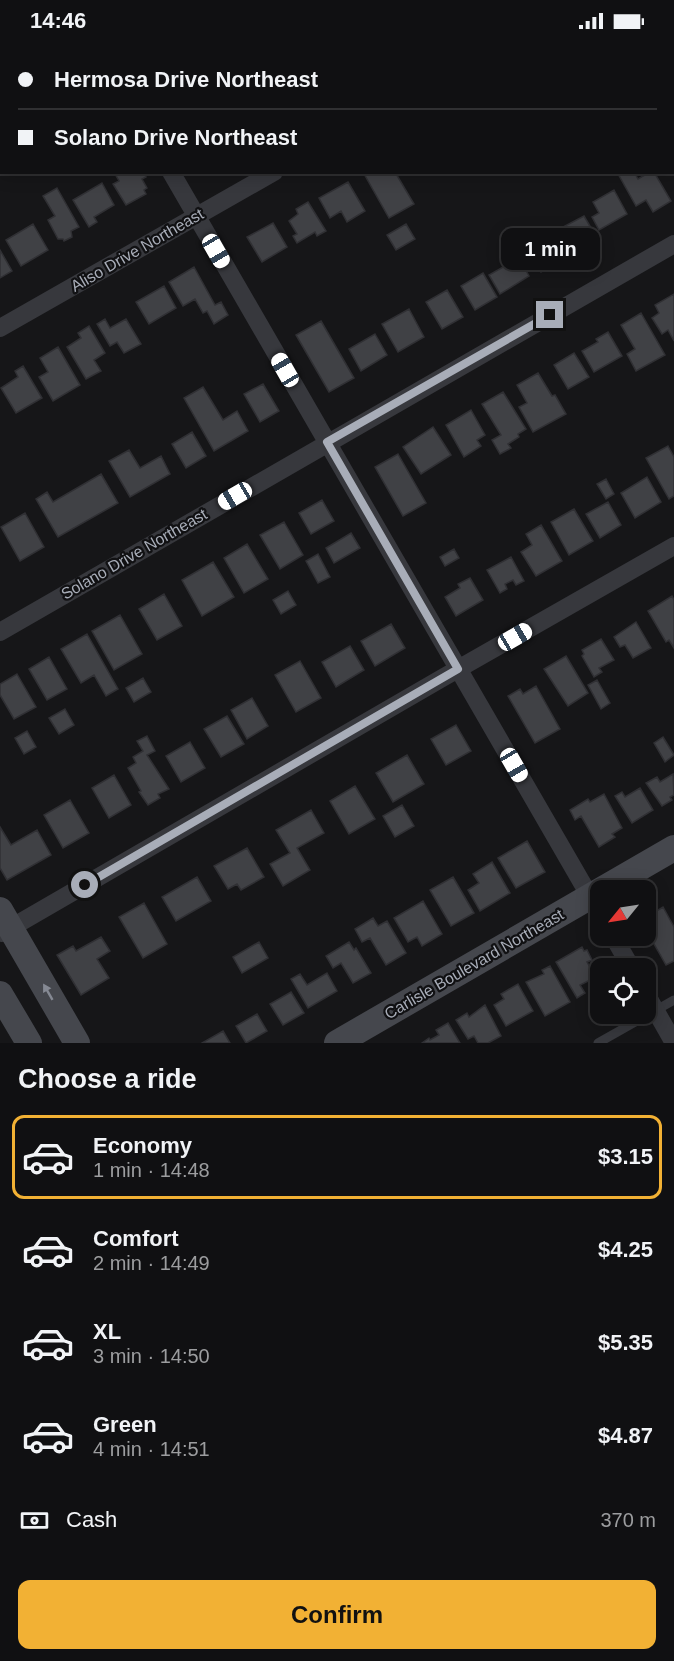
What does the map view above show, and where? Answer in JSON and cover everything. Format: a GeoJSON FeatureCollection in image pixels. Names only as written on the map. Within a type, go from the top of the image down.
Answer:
{"type":"FeatureCollection","features":[{"type":"Feature","properties":{"kind":"street"},"geometry":{"type":"LineString","coordinates":[[172,174],[590,896]]}},
{"type":"Feature","properties":{"kind":"street","name":"Aliso Drive Northeast"},"geometry":{"type":"LineString","coordinates":[[0,328],[271,174]]}},
{"type":"Feature","properties":{"kind":"street","name":"Solano Drive Northeast"},"geometry":{"type":"LineString","coordinates":[[0,632],[674,244]]}},
{"type":"Feature","properties":{"kind":"street"},"geometry":{"type":"LineString","coordinates":[[77,1043],[4,924],[674,546]]}},
{"type":"Feature","properties":{"kind":"street","name":"Carlisle Boulevard Northeast"},"geometry":{"type":"LineString","coordinates":[[630,880],[674,848]]}},
{"type":"Feature","properties":{"kind":"street","name":"Carlisle Boulevard Northeast"},"geometry":{"type":"LineString","coordinates":[[337,1043],[590,908]]}},
{"type":"Feature","properties":{"kind":"street"},"geometry":{"type":"LineString","coordinates":[[0,994],[29,1043]]}},
{"type":"Feature","properties":{"kind":"street"},"geometry":{"type":"LineString","coordinates":[[656,1010],[674,1043]]}},
{"type":"Feature","properties":{"kind":"lane"},"geometry":{"type":"LineString","coordinates":[[656,1010],[674,1000]]}},
{"type":"Feature","properties":{"kind":"lane"},"geometry":{"type":"LineString","coordinates":[[598,1043],[631,1024]]}},
{"type":"Feature","properties":{"kind":"building"},"geometry":{"type":"Polygon","coordinates":[[[115,174],[144,174],[146,177],[142,179],[147,188],[144,190],[146,194],[126,205],[113,184],[119,181],[115,174]]]}},
{"type":"Feature","properties":{"kind":"building"},"geometry":{"type":"Polygon","coordinates":[[[364,174],[396,174],[414,204],[389,218],[364,174]]]}},
{"type":"Feature","properties":{"kind":"building"},"geometry":{"type":"Polygon","coordinates":[[[618,174],[635,174],[638,179],[647,174],[655,174],[671,201],[653,212],[646,200],[636,206],[618,174]]]}},
{"type":"Feature","properties":{"kind":"building"},"geometry":{"type":"Polygon","coordinates":[[[348,182],[365,211],[347,222],[341,211],[330,218],[319,198],[348,182]]]}},
{"type":"Feature","properties":{"kind":"building"},"geometry":{"type":"Polygon","coordinates":[[[102,183],[114,205],[94,217],[97,222],[89,227],[73,200],[102,183]]]}},
{"type":"Feature","properties":{"kind":"building"},"geometry":{"type":"Polygon","coordinates":[[[57,188],[79,227],[71,231],[72,237],[64,241],[58,239],[48,220],[55,216],[43,196],[57,188]]]}},
{"type":"Feature","properties":{"kind":"building"},"geometry":{"type":"Polygon","coordinates":[[[614,190],[627,214],[599,230],[592,217],[599,213],[593,202],[614,190]]]}},
{"type":"Feature","properties":{"kind":"building"},"geometry":{"type":"Polygon","coordinates":[[[308,202],[326,231],[317,236],[315,232],[297,243],[293,236],[297,234],[289,221],[298,214],[296,209],[308,202]]]}},
{"type":"Feature","properties":{"kind":"building"},"geometry":{"type":"Polygon","coordinates":[[[584,216],[597,238],[576,249],[563,227],[584,216]]]}},
{"type":"Feature","properties":{"kind":"building"},"geometry":{"type":"Polygon","coordinates":[[[273,223],[287,247],[262,262],[247,237],[273,223]]]}},
{"type":"Feature","properties":{"kind":"building"},"geometry":{"type":"Polygon","coordinates":[[[33,224],[48,250],[21,266],[6,240],[33,224]]]}},
{"type":"Feature","properties":{"kind":"building"},"geometry":{"type":"Polygon","coordinates":[[[406,224],[415,239],[396,250],[387,235],[406,224]]]}},
{"type":"Feature","properties":{"kind":"building"},"geometry":{"type":"Polygon","coordinates":[[[546,230],[563,259],[541,272],[525,242],[546,230]]]}},
{"type":"Feature","properties":{"kind":"building"},"geometry":{"type":"Polygon","coordinates":[[[0,250],[12,271],[0,278],[0,250]]]}},
{"type":"Feature","properties":{"kind":"building"},"geometry":{"type":"Polygon","coordinates":[[[519,258],[529,276],[500,294],[489,275],[519,258]]]}},
{"type":"Feature","properties":{"kind":"building"},"geometry":{"type":"Polygon","coordinates":[[[194,267],[215,305],[221,302],[228,315],[214,324],[207,311],[203,313],[195,299],[183,306],[169,282],[194,267]]]}},
{"type":"Feature","properties":{"kind":"building"},"geometry":{"type":"Polygon","coordinates":[[[483,273],[497,297],[475,310],[461,286],[483,273]]]}},
{"type":"Feature","properties":{"kind":"building"},"geometry":{"type":"Polygon","coordinates":[[[164,286],[176,308],[149,324],[136,302],[164,286]]]}},
{"type":"Feature","properties":{"kind":"building"},"geometry":{"type":"Polygon","coordinates":[[[447,290],[463,317],[442,329],[426,302],[447,290]]]}},
{"type":"Feature","properties":{"kind":"building"},"geometry":{"type":"Polygon","coordinates":[[[674,294],[674,341],[668,330],[662,334],[652,318],[659,313],[655,305],[674,294]]]}},
{"type":"Feature","properties":{"kind":"building"},"geometry":{"type":"Polygon","coordinates":[[[409,309],[424,337],[398,352],[382,324],[409,309]]]}},
{"type":"Feature","properties":{"kind":"building"},"geometry":{"type":"Polygon","coordinates":[[[641,313],[665,355],[636,371],[627,354],[635,349],[621,325],[641,313]]]}},
{"type":"Feature","properties":{"kind":"building"},"geometry":{"type":"Polygon","coordinates":[[[105,319],[110,328],[126,319],[141,344],[124,353],[117,342],[110,346],[97,324],[105,319]]]}},
{"type":"Feature","properties":{"kind":"building"},"geometry":{"type":"Polygon","coordinates":[[[321,321],[354,378],[329,392],[296,335],[321,321]]]}},
{"type":"Feature","properties":{"kind":"building"},"geometry":{"type":"Polygon","coordinates":[[[89,326],[105,353],[94,360],[101,371],[86,379],[67,347],[81,338],[78,333],[89,326]]]}},
{"type":"Feature","properties":{"kind":"building"},"geometry":{"type":"Polygon","coordinates":[[[608,332],[622,356],[594,372],[582,351],[598,342],[596,339],[608,332]]]}},
{"type":"Feature","properties":{"kind":"building"},"geometry":{"type":"Polygon","coordinates":[[[375,334],[387,355],[361,371],[349,349],[375,334]]]}},
{"type":"Feature","properties":{"kind":"building"},"geometry":{"type":"Polygon","coordinates":[[[58,347],[80,385],[53,401],[39,377],[48,372],[40,358],[58,347]]]}},
{"type":"Feature","properties":{"kind":"building"},"geometry":{"type":"Polygon","coordinates":[[[574,353],[589,377],[568,389],[554,365],[574,353]]]}},
{"type":"Feature","properties":{"kind":"building"},"geometry":{"type":"Polygon","coordinates":[[[23,366],[42,398],[16,413],[1,388],[18,377],[15,371],[23,366]]]}},
{"type":"Feature","properties":{"kind":"building"},"geometry":{"type":"Polygon","coordinates":[[[538,373],[566,414],[533,432],[519,407],[527,403],[517,385],[538,373]]]}},
{"type":"Feature","properties":{"kind":"building"},"geometry":{"type":"Polygon","coordinates":[[[263,384],[279,411],[260,422],[244,394],[263,384]]]}},
{"type":"Feature","properties":{"kind":"building"},"geometry":{"type":"Polygon","coordinates":[[[203,387],[223,420],[237,411],[248,431],[214,451],[184,398],[203,387]]]}},
{"type":"Feature","properties":{"kind":"building"},"geometry":{"type":"Polygon","coordinates":[[[503,392],[526,429],[508,444],[511,448],[500,454],[492,440],[501,435],[482,404],[503,392]]]}},
{"type":"Feature","properties":{"kind":"building"},"geometry":{"type":"Polygon","coordinates":[[[471,410],[485,435],[477,440],[481,446],[464,457],[446,425],[471,410]]]}},
{"type":"Feature","properties":{"kind":"building"},"geometry":{"type":"Polygon","coordinates":[[[433,427],[451,455],[421,474],[403,447],[433,427]]]}},
{"type":"Feature","properties":{"kind":"building"},"geometry":{"type":"Polygon","coordinates":[[[192,432],[206,456],[186,468],[172,444],[192,432]]]}},
{"type":"Feature","properties":{"kind":"building"},"geometry":{"type":"Polygon","coordinates":[[[668,446],[674,457],[674,496],[669,499],[646,458],[668,446]]]}},
{"type":"Feature","properties":{"kind":"building"},"geometry":{"type":"Polygon","coordinates":[[[129,450],[140,468],[161,456],[170,474],[130,497],[109,461],[129,450]]]}},
{"type":"Feature","properties":{"kind":"building"},"geometry":{"type":"Polygon","coordinates":[[[398,454],[426,503],[403,516],[375,467],[398,454]]]}},
{"type":"Feature","properties":{"kind":"building"},"geometry":{"type":"Polygon","coordinates":[[[101,474],[118,503],[58,537],[36,499],[47,492],[53,502],[101,474]]]}},
{"type":"Feature","properties":{"kind":"building"},"geometry":{"type":"Polygon","coordinates":[[[647,477],[661,502],[635,518],[621,493],[647,477]]]}},
{"type":"Feature","properties":{"kind":"building"},"geometry":{"type":"Polygon","coordinates":[[[606,479],[614,494],[606,499],[597,484],[606,479]]]}},
{"type":"Feature","properties":{"kind":"building"},"geometry":{"type":"Polygon","coordinates":[[[322,500],[334,521],[311,534],[299,513],[322,500]]]}},
{"type":"Feature","properties":{"kind":"building"},"geometry":{"type":"Polygon","coordinates":[[[608,502],[621,525],[600,538],[586,514],[608,502]]]}},
{"type":"Feature","properties":{"kind":"building"},"geometry":{"type":"Polygon","coordinates":[[[574,509],[593,541],[569,555],[551,522],[574,509]]]}},
{"type":"Feature","properties":{"kind":"building"},"geometry":{"type":"Polygon","coordinates":[[[25,513],[44,547],[20,561],[1,527],[25,513]]]}},
{"type":"Feature","properties":{"kind":"building"},"geometry":{"type":"Polygon","coordinates":[[[284,522],[303,555],[280,569],[260,535],[284,522]]]}},
{"type":"Feature","properties":{"kind":"building"},"geometry":{"type":"Polygon","coordinates":[[[541,525],[562,561],[536,576],[521,552],[532,545],[526,534],[541,525]]]}},
{"type":"Feature","properties":{"kind":"building"},"geometry":{"type":"Polygon","coordinates":[[[351,533],[360,548],[334,563],[326,548],[351,533]]]}},
{"type":"Feature","properties":{"kind":"building"},"geometry":{"type":"Polygon","coordinates":[[[247,544],[268,579],[244,593],[224,558],[247,544]]]}},
{"type":"Feature","properties":{"kind":"building"},"geometry":{"type":"Polygon","coordinates":[[[454,549],[459,558],[445,566],[440,557],[454,549]]]}},
{"type":"Feature","properties":{"kind":"building"},"geometry":{"type":"Polygon","coordinates":[[[318,554],[330,577],[318,583],[306,561],[318,554]]]}},
{"type":"Feature","properties":{"kind":"building"},"geometry":{"type":"Polygon","coordinates":[[[511,557],[524,581],[516,585],[513,580],[505,584],[507,589],[500,593],[487,570],[511,557]]]}},
{"type":"Feature","properties":{"kind":"building"},"geometry":{"type":"Polygon","coordinates":[[[213,562],[234,597],[202,616],[182,580],[213,562]]]}},
{"type":"Feature","properties":{"kind":"building"},"geometry":{"type":"Polygon","coordinates":[[[470,578],[483,600],[456,616],[445,597],[460,588],[458,584],[470,578]]]}},
{"type":"Feature","properties":{"kind":"building"},"geometry":{"type":"Polygon","coordinates":[[[288,591],[296,605],[281,614],[273,600],[288,591]]]}},
{"type":"Feature","properties":{"kind":"building"},"geometry":{"type":"Polygon","coordinates":[[[164,594],[182,626],[157,640],[139,609],[164,594]]]}},
{"type":"Feature","properties":{"kind":"building"},"geometry":{"type":"Polygon","coordinates":[[[672,596],[674,600],[674,648],[669,640],[666,642],[648,611],[672,596]]]}},
{"type":"Feature","properties":{"kind":"building"},"geometry":{"type":"Polygon","coordinates":[[[120,615],[142,654],[114,670],[92,631],[120,615]]]}},
{"type":"Feature","properties":{"kind":"building"},"geometry":{"type":"Polygon","coordinates":[[[636,622],[651,648],[633,658],[625,645],[620,647],[614,637],[636,622]]]}},
{"type":"Feature","properties":{"kind":"building"},"geometry":{"type":"Polygon","coordinates":[[[391,624],[405,648],[375,666],[361,641],[391,624]]]}},
{"type":"Feature","properties":{"kind":"building"},"geometry":{"type":"Polygon","coordinates":[[[87,634],[118,689],[106,696],[94,675],[81,683],[61,649],[87,634]]]}},
{"type":"Feature","properties":{"kind":"building"},"geometry":{"type":"Polygon","coordinates":[[[601,639],[614,660],[599,668],[602,672],[594,677],[582,656],[584,654],[582,650],[601,639]]]}},
{"type":"Feature","properties":{"kind":"building"},"geometry":{"type":"Polygon","coordinates":[[[350,646],[364,670],[336,687],[322,662],[350,646]]]}},
{"type":"Feature","properties":{"kind":"building"},"geometry":{"type":"Polygon","coordinates":[[[566,656],[588,693],[568,706],[544,669],[566,656]]]}},
{"type":"Feature","properties":{"kind":"building"},"geometry":{"type":"Polygon","coordinates":[[[49,657],[67,689],[47,700],[29,669],[49,657]]]}},
{"type":"Feature","properties":{"kind":"building"},"geometry":{"type":"Polygon","coordinates":[[[300,661],[321,698],[296,712],[275,675],[300,661]]]}},
{"type":"Feature","properties":{"kind":"building"},"geometry":{"type":"Polygon","coordinates":[[[17,674],[36,707],[14,719],[0,695],[0,684],[17,674]]]}},
{"type":"Feature","properties":{"kind":"building"},"geometry":{"type":"Polygon","coordinates":[[[143,678],[151,692],[134,702],[126,688],[143,678]]]}},
{"type":"Feature","properties":{"kind":"building"},"geometry":{"type":"Polygon","coordinates":[[[597,680],[610,703],[601,709],[588,685],[597,680]]]}},
{"type":"Feature","properties":{"kind":"building"},"geometry":{"type":"Polygon","coordinates":[[[536,686],[560,729],[535,743],[508,696],[520,689],[523,694],[536,686]]]}},
{"type":"Feature","properties":{"kind":"building"},"geometry":{"type":"Polygon","coordinates":[[[252,698],[268,726],[247,739],[231,710],[252,698]]]}},
{"type":"Feature","properties":{"kind":"building"},"geometry":{"type":"Polygon","coordinates":[[[65,709],[74,725],[59,734],[49,718],[65,709]]]}},
{"type":"Feature","properties":{"kind":"building"},"geometry":{"type":"Polygon","coordinates":[[[227,716],[244,744],[221,757],[204,729],[227,716]]]}},
{"type":"Feature","properties":{"kind":"building"},"geometry":{"type":"Polygon","coordinates":[[[456,725],[471,751],[446,765],[431,739],[456,725]]]}},
{"type":"Feature","properties":{"kind":"building"},"geometry":{"type":"Polygon","coordinates":[[[27,731],[36,747],[24,754],[15,738],[27,731]]]}},
{"type":"Feature","properties":{"kind":"building"},"geometry":{"type":"Polygon","coordinates":[[[147,736],[155,751],[147,755],[169,789],[158,794],[160,798],[148,805],[128,768],[136,763],[133,757],[143,751],[137,741],[147,736]]]}},
{"type":"Feature","properties":{"kind":"building"},"geometry":{"type":"Polygon","coordinates":[[[663,737],[674,755],[665,762],[654,743],[663,737]]]}},
{"type":"Feature","properties":{"kind":"building"},"geometry":{"type":"Polygon","coordinates":[[[190,742],[205,768],[181,782],[166,756],[190,742]]]}},
{"type":"Feature","properties":{"kind":"building"},"geometry":{"type":"Polygon","coordinates":[[[407,755],[424,784],[393,802],[376,773],[407,755]]]}},
{"type":"Feature","properties":{"kind":"building"},"geometry":{"type":"Polygon","coordinates":[[[673,774],[674,795],[670,797],[672,800],[662,806],[646,783],[657,777],[660,782],[673,774]]]}},
{"type":"Feature","properties":{"kind":"building"},"geometry":{"type":"Polygon","coordinates":[[[114,775],[131,805],[109,818],[92,788],[114,775]]]}},
{"type":"Feature","properties":{"kind":"building"},"geometry":{"type":"Polygon","coordinates":[[[355,786],[375,819],[349,834],[330,801],[355,786]]]}},
{"type":"Feature","properties":{"kind":"building"},"geometry":{"type":"Polygon","coordinates":[[[640,788],[653,810],[632,823],[615,796],[622,792],[625,797],[640,788]]]}},
{"type":"Feature","properties":{"kind":"building"},"geometry":{"type":"Polygon","coordinates":[[[604,794],[622,828],[612,834],[615,837],[599,847],[581,816],[575,820],[570,810],[588,799],[590,802],[604,794]]]}},
{"type":"Feature","properties":{"kind":"building"},"geometry":{"type":"Polygon","coordinates":[[[70,800],[89,833],[63,848],[44,815],[70,800]]]}},
{"type":"Feature","properties":{"kind":"building"},"geometry":{"type":"Polygon","coordinates":[[[402,805],[414,826],[395,837],[383,816],[402,805]]]}},
{"type":"Feature","properties":{"kind":"building"},"geometry":{"type":"Polygon","coordinates":[[[311,810],[324,833],[297,848],[310,870],[283,886],[270,864],[290,853],[276,830],[311,810]]]}},
{"type":"Feature","properties":{"kind":"building"},"geometry":{"type":"Polygon","coordinates":[[[0,827],[11,845],[37,830],[51,855],[7,880],[0,868],[0,827]]]}},
{"type":"Feature","properties":{"kind":"building"},"geometry":{"type":"Polygon","coordinates":[[[527,841],[545,872],[516,888],[498,858],[527,841]]]}},
{"type":"Feature","properties":{"kind":"building"},"geometry":{"type":"Polygon","coordinates":[[[247,848],[264,877],[241,890],[237,884],[228,889],[214,866],[247,848]]]}},
{"type":"Feature","properties":{"kind":"building"},"geometry":{"type":"Polygon","coordinates":[[[492,862],[510,893],[480,911],[468,890],[479,883],[473,874],[492,862]]]}},
{"type":"Feature","properties":{"kind":"building"},"geometry":{"type":"Polygon","coordinates":[[[197,877],[211,901],[176,921],[162,897],[197,877]]]}},
{"type":"Feature","properties":{"kind":"building"},"geometry":{"type":"Polygon","coordinates":[[[453,877],[474,913],[451,926],[430,890],[453,877]]]}},
{"type":"Feature","properties":{"kind":"building"},"geometry":{"type":"Polygon","coordinates":[[[423,901],[442,934],[422,946],[417,937],[408,942],[394,918],[423,901]]]}},
{"type":"Feature","properties":{"kind":"building"},"geometry":{"type":"Polygon","coordinates":[[[144,903],[167,944],[143,958],[119,917],[144,903]]]}},
{"type":"Feature","properties":{"kind":"building"},"geometry":{"type":"Polygon","coordinates":[[[663,907],[674,927],[674,961],[666,965],[655,946],[656,911],[663,907]]]}},
{"type":"Feature","properties":{"kind":"building"},"geometry":{"type":"Polygon","coordinates":[[[373,918],[378,926],[387,921],[406,953],[386,965],[370,938],[362,942],[355,929],[373,918]]]}},
{"type":"Feature","properties":{"kind":"building"},"geometry":{"type":"Polygon","coordinates":[[[101,937],[110,951],[97,959],[109,978],[81,995],[57,955],[73,946],[76,951],[101,937]]]}},
{"type":"Feature","properties":{"kind":"building"},"geometry":{"type":"Polygon","coordinates":[[[259,942],[268,958],[242,973],[233,957],[259,942]]]}},
{"type":"Feature","properties":{"kind":"building"},"geometry":{"type":"Polygon","coordinates":[[[349,942],[354,950],[356,948],[371,973],[353,983],[341,963],[333,968],[326,956],[349,942]]]}},
{"type":"Feature","properties":{"kind":"building"},"geometry":{"type":"Polygon","coordinates":[[[582,947],[584,951],[587,950],[591,958],[587,962],[590,967],[590,980],[580,985],[585,993],[577,998],[556,962],[582,947]]]}},
{"type":"Feature","properties":{"kind":"building"},"geometry":{"type":"Polygon","coordinates":[[[550,966],[570,1002],[545,1016],[526,982],[544,974],[542,970],[550,966]]]}},
{"type":"Feature","properties":{"kind":"building"},"geometry":{"type":"Polygon","coordinates":[[[327,973],[337,991],[308,1008],[291,979],[300,974],[307,985],[327,973]]]}},
{"type":"Feature","properties":{"kind":"building"},"geometry":{"type":"Polygon","coordinates":[[[518,984],[533,1011],[506,1026],[494,1005],[504,999],[501,994],[518,984]]]}},
{"type":"Feature","properties":{"kind":"building"},"geometry":{"type":"Polygon","coordinates":[[[291,992],[304,1013],[283,1025],[270,1004],[291,992]]]}},
{"type":"Feature","properties":{"kind":"building"},"geometry":{"type":"Polygon","coordinates":[[[485,1005],[501,1036],[488,1043],[478,1043],[474,1036],[468,1039],[456,1020],[467,1013],[469,1017],[485,1005]]]}},
{"type":"Feature","properties":{"kind":"building"},"geometry":{"type":"Polygon","coordinates":[[[257,1014],[267,1031],[246,1043],[236,1026],[257,1014]]]}},
{"type":"Feature","properties":{"kind":"building"},"geometry":{"type":"Polygon","coordinates":[[[448,1023],[460,1043],[422,1043],[439,1035],[436,1030],[448,1023]]]}},
{"type":"Feature","properties":{"kind":"building"},"geometry":{"type":"Polygon","coordinates":[[[223,1031],[230,1043],[202,1043],[223,1031]]]}},
{"type":"Feature","properties":{"kind":"route"},"geometry":{"type":"LineString","coordinates":[[85,885],[458,669],[327,442],[550,315]]}}]}
